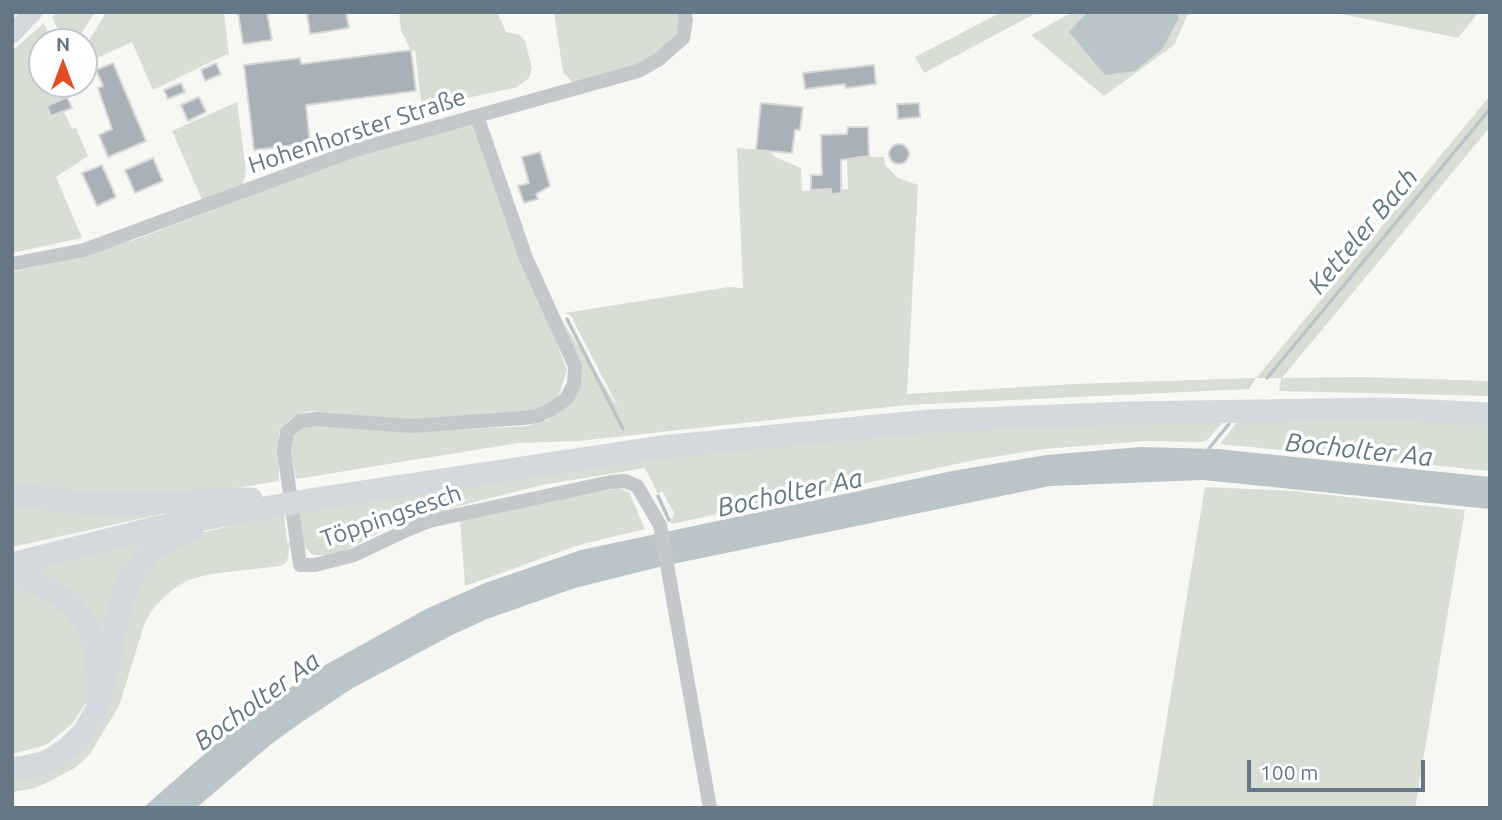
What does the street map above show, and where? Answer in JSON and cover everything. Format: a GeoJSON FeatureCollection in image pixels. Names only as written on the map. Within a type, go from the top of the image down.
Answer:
{"type":"FeatureCollection","features":[{"type":"Feature","properties":{"kind":"highway"},"geometry":{"type":"LineString","coordinates":[[12,555],[157,519],[421,470],[659,438],[929,412],[1123,404],[1388,401],[1490,404]]}},
{"type":"Feature","properties":{"kind":"highway"},"geometry":{"type":"LineString","coordinates":[[12,564],[159,527],[315,499],[661,447],[930,421],[1129,413],[1388,410],[1490,414]]}},
{"type":"Feature","properties":{"kind":"highway"},"geometry":{"type":"LineString","coordinates":[[12,495],[84,503],[125,504],[275,498]]}},
{"type":"Feature","properties":{"kind":"highway"},"geometry":{"type":"LineString","coordinates":[[12,768],[46,762],[67,749],[84,732],[96,711],[104,683],[122,596],[135,571],[153,549],[180,534],[207,525],[315,499]]}},
{"type":"Feature","properties":{"kind":"highway"},"geometry":{"type":"LineString","coordinates":[[12,578],[28,579],[72,605],[88,626],[99,664],[95,693],[84,720],[63,744],[39,755],[12,760]]}},
{"type":"Feature","properties":{"kind":"main road"},"geometry":{"type":"LineString","coordinates":[[12,34],[33,12]]}},
{"type":"Feature","properties":{"kind":"street","name":"Hohenhorster Straße"},"geometry":{"type":"LineString","coordinates":[[12,264],[84,250],[110,242],[355,150],[638,71],[658,60],[683,38],[686,20],[684,12]]}},
{"type":"Feature","properties":{"kind":"street","name":"Töppingsesch"},"geometry":{"type":"LineString","coordinates":[[477,116],[526,258],[575,366],[574,384],[566,399],[538,416],[495,422],[411,426],[307,419],[293,425],[284,441],[284,455],[300,565],[315,565],[354,555],[429,522],[611,482],[625,481],[637,486],[660,525],[710,808]]}},
{"type":"Feature","properties":{"kind":"shaded area"},"geometry":{"type":"Polygon","coordinates":[[[57,12],[95,12],[85,28],[57,28],[52,17],[57,12]]]}},
{"type":"Feature","properties":{"kind":"shaded area"},"geometry":{"type":"Polygon","coordinates":[[[106,12],[224,12],[229,58],[227,54],[153,90],[132,42],[98,58],[96,28],[106,12]]]}},
{"type":"Feature","properties":{"kind":"shaded area"},"geometry":{"type":"Polygon","coordinates":[[[399,12],[497,12],[506,32],[520,35],[525,41],[532,68],[529,78],[517,87],[422,108],[415,50],[411,50],[401,31],[399,12]]]}},
{"type":"Feature","properties":{"kind":"shaded area"},"geometry":{"type":"Polygon","coordinates":[[[554,12],[681,12],[676,37],[651,59],[637,66],[574,84],[563,72],[554,12]]]}},
{"type":"Feature","properties":{"kind":"shaded area"},"geometry":{"type":"Polygon","coordinates":[[[1002,12],[1038,12],[924,73],[915,57],[1002,12]]]}},
{"type":"Feature","properties":{"kind":"shaded area"},"geometry":{"type":"Polygon","coordinates":[[[1073,12],[1189,12],[1174,45],[1104,96],[1031,35],[1073,12]]]}},
{"type":"Feature","properties":{"kind":"shaded area"},"geometry":{"type":"Polygon","coordinates":[[[1088,12],[1175,12],[1179,18],[1162,49],[1135,71],[1105,75],[1069,32],[1088,12]]]}},
{"type":"Feature","properties":{"kind":"shaded area"},"geometry":{"type":"Polygon","coordinates":[[[1332,12],[1479,12],[1458,38],[1332,12]]]}},
{"type":"Feature","properties":{"kind":"shaded area"},"geometry":{"type":"Polygon","coordinates":[[[28,37],[28,98],[65,98],[46,106],[51,117],[64,112],[72,129],[76,128],[88,156],[56,177],[82,238],[12,253],[12,51],[28,37]]]}},
{"type":"Feature","properties":{"kind":"shaded area"},"geometry":{"type":"Polygon","coordinates":[[[1490,96],[1490,127],[1282,378],[1362,377],[1490,381],[1490,396],[1279,391],[1281,378],[1256,378],[1490,96]]]}},
{"type":"Feature","properties":{"kind":"shaded area"},"geometry":{"type":"Polygon","coordinates":[[[237,102],[246,171],[242,188],[203,202],[172,131],[237,102]]]}},
{"type":"Feature","properties":{"kind":"shaded area"},"geometry":{"type":"Polygon","coordinates":[[[474,124],[567,370],[558,397],[544,407],[526,412],[396,420],[311,411],[298,414],[279,432],[279,481],[226,490],[94,494],[12,485],[12,272],[134,240],[336,163],[417,137],[474,124]]]}},
{"type":"Feature","properties":{"kind":"shaded area"},"geometry":{"type":"Polygon","coordinates":[[[737,148],[770,151],[775,157],[801,168],[802,191],[848,189],[847,157],[884,157],[885,165],[898,178],[918,185],[907,394],[1074,384],[1256,378],[1249,389],[907,405],[579,441],[518,443],[296,479],[290,444],[296,430],[310,423],[453,430],[527,426],[548,420],[568,404],[581,365],[563,322],[619,409],[571,316],[565,313],[729,287],[743,288],[737,148]]]}},
{"type":"Feature","properties":{"kind":"shaded area"},"geometry":{"type":"Polygon","coordinates":[[[1226,419],[1207,440],[1201,442],[1145,441],[1044,449],[980,459],[671,524],[674,513],[662,491],[658,494],[645,468],[542,485],[404,520],[336,555],[313,555],[303,545],[300,512],[541,471],[861,434],[1226,419]]]}},
{"type":"Feature","properties":{"kind":"shaded area"},"geometry":{"type":"Polygon","coordinates":[[[1239,420],[1490,420],[1490,471],[1220,444],[1239,420]]]}},
{"type":"Feature","properties":{"kind":"shaded area"},"geometry":{"type":"Polygon","coordinates":[[[1141,447],[1217,449],[1490,477],[1490,509],[1203,480],[1050,486],[663,566],[575,588],[487,619],[452,635],[351,689],[299,724],[196,808],[143,808],[236,726],[311,673],[426,609],[485,583],[581,550],[952,471],[1046,455],[1141,447]]]}},
{"type":"Feature","properties":{"kind":"shaded area"},"geometry":{"type":"Polygon","coordinates":[[[1205,487],[1294,491],[1465,510],[1415,808],[1152,808],[1205,487]]]}},
{"type":"Feature","properties":{"kind":"shaded area"},"geometry":{"type":"Polygon","coordinates":[[[618,488],[629,492],[645,529],[579,545],[465,586],[460,519],[618,488]]]}},
{"type":"Feature","properties":{"kind":"shaded area"},"geometry":{"type":"Polygon","coordinates":[[[12,501],[171,512],[12,547],[12,501]]]}},
{"type":"Feature","properties":{"kind":"shaded area"},"geometry":{"type":"Polygon","coordinates":[[[284,514],[287,542],[290,543],[287,562],[280,566],[210,574],[188,580],[172,590],[154,607],[145,622],[119,706],[89,755],[75,768],[36,788],[12,792],[12,776],[75,749],[140,570],[182,537],[284,514]]]}},
{"type":"Feature","properties":{"kind":"shaded area"},"geometry":{"type":"Polygon","coordinates":[[[176,530],[108,633],[98,641],[24,575],[52,557],[176,530]]]}},
{"type":"Feature","properties":{"kind":"shaded area"},"geometry":{"type":"Polygon","coordinates":[[[12,584],[37,588],[78,621],[95,676],[88,700],[72,724],[46,745],[12,754],[12,584]]]}},
{"type":"Feature","properties":{"kind":"building"},"geometry":{"type":"Polygon","coordinates":[[[238,12],[267,12],[272,40],[243,44],[238,12]]]}},
{"type":"Feature","properties":{"kind":"building"},"geometry":{"type":"Polygon","coordinates":[[[307,12],[346,12],[349,28],[310,34],[307,12]]]}},
{"type":"Feature","properties":{"kind":"building"},"geometry":{"type":"Polygon","coordinates":[[[411,50],[416,91],[306,105],[310,143],[254,150],[244,65],[300,58],[301,64],[411,50]]]}},
{"type":"Feature","properties":{"kind":"building"},"geometry":{"type":"Polygon","coordinates":[[[113,63],[146,141],[108,157],[99,135],[112,129],[98,88],[103,86],[98,69],[113,63]]]}},
{"type":"Feature","properties":{"kind":"building"},"geometry":{"type":"Polygon","coordinates":[[[216,63],[221,74],[205,81],[201,70],[216,63]]]}},
{"type":"Feature","properties":{"kind":"building"},"geometry":{"type":"Polygon","coordinates":[[[874,65],[876,84],[846,88],[845,84],[805,89],[803,73],[874,65]]]}},
{"type":"Feature","properties":{"kind":"building"},"geometry":{"type":"Polygon","coordinates":[[[181,83],[185,92],[168,99],[164,90],[181,83]]]}},
{"type":"Feature","properties":{"kind":"building"},"geometry":{"type":"Polygon","coordinates":[[[199,97],[206,112],[188,121],[181,105],[199,97]]]}},
{"type":"Feature","properties":{"kind":"building"},"geometry":{"type":"Polygon","coordinates":[[[67,98],[72,108],[51,116],[47,106],[67,98]]]}},
{"type":"Feature","properties":{"kind":"building"},"geometry":{"type":"Polygon","coordinates":[[[761,103],[803,107],[800,130],[795,130],[792,153],[756,150],[761,103]]]}},
{"type":"Feature","properties":{"kind":"building"},"geometry":{"type":"Polygon","coordinates":[[[919,103],[920,117],[898,119],[897,104],[919,103]]]}},
{"type":"Feature","properties":{"kind":"building"},"geometry":{"type":"Polygon","coordinates":[[[848,127],[868,127],[869,156],[841,160],[841,193],[831,194],[831,189],[811,190],[811,175],[822,175],[821,135],[847,134],[848,127]]]}},
{"type":"Feature","properties":{"kind":"building"},"geometry":{"type":"Polygon","coordinates":[[[899,144],[906,147],[909,154],[906,161],[899,164],[892,161],[889,154],[892,147],[899,144]]]}},
{"type":"Feature","properties":{"kind":"building"},"geometry":{"type":"Polygon","coordinates":[[[540,152],[550,186],[536,194],[538,199],[524,203],[518,186],[529,183],[522,157],[540,152]]]}},
{"type":"Feature","properties":{"kind":"building"},"geometry":{"type":"Polygon","coordinates":[[[153,158],[163,181],[135,193],[125,170],[153,158]]]}},
{"type":"Feature","properties":{"kind":"building"},"geometry":{"type":"Polygon","coordinates":[[[102,165],[116,197],[97,206],[82,173],[102,165]]]}},
{"type":"Feature","properties":{"kind":"waterway","name":"Ketteler Bach"},"geometry":{"type":"LineString","coordinates":[[1267,378],[1490,109]]}},
{"type":"Feature","properties":{"kind":"waterway"},"geometry":{"type":"LineString","coordinates":[[567,319],[623,429]]}},
{"type":"Feature","properties":{"kind":"waterway"},"geometry":{"type":"LineString","coordinates":[[1206,452],[1229,424]]}},
{"type":"Feature","properties":{"kind":"waterway"},"geometry":{"type":"LineString","coordinates":[[658,496],[669,520]]}},
{"type":"Feature","properties":{"kind":"water label","name":"Bocholter Aa"},"geometry":{"type":"Point","coordinates":[1359,450]}},
{"type":"Feature","properties":{"kind":"water label","name":"Bocholter Aa"},"geometry":{"type":"Point","coordinates":[790,493]}},
{"type":"Feature","properties":{"kind":"water label","name":"Bocholter Aa"},"geometry":{"type":"Point","coordinates":[257,701]}}]}
